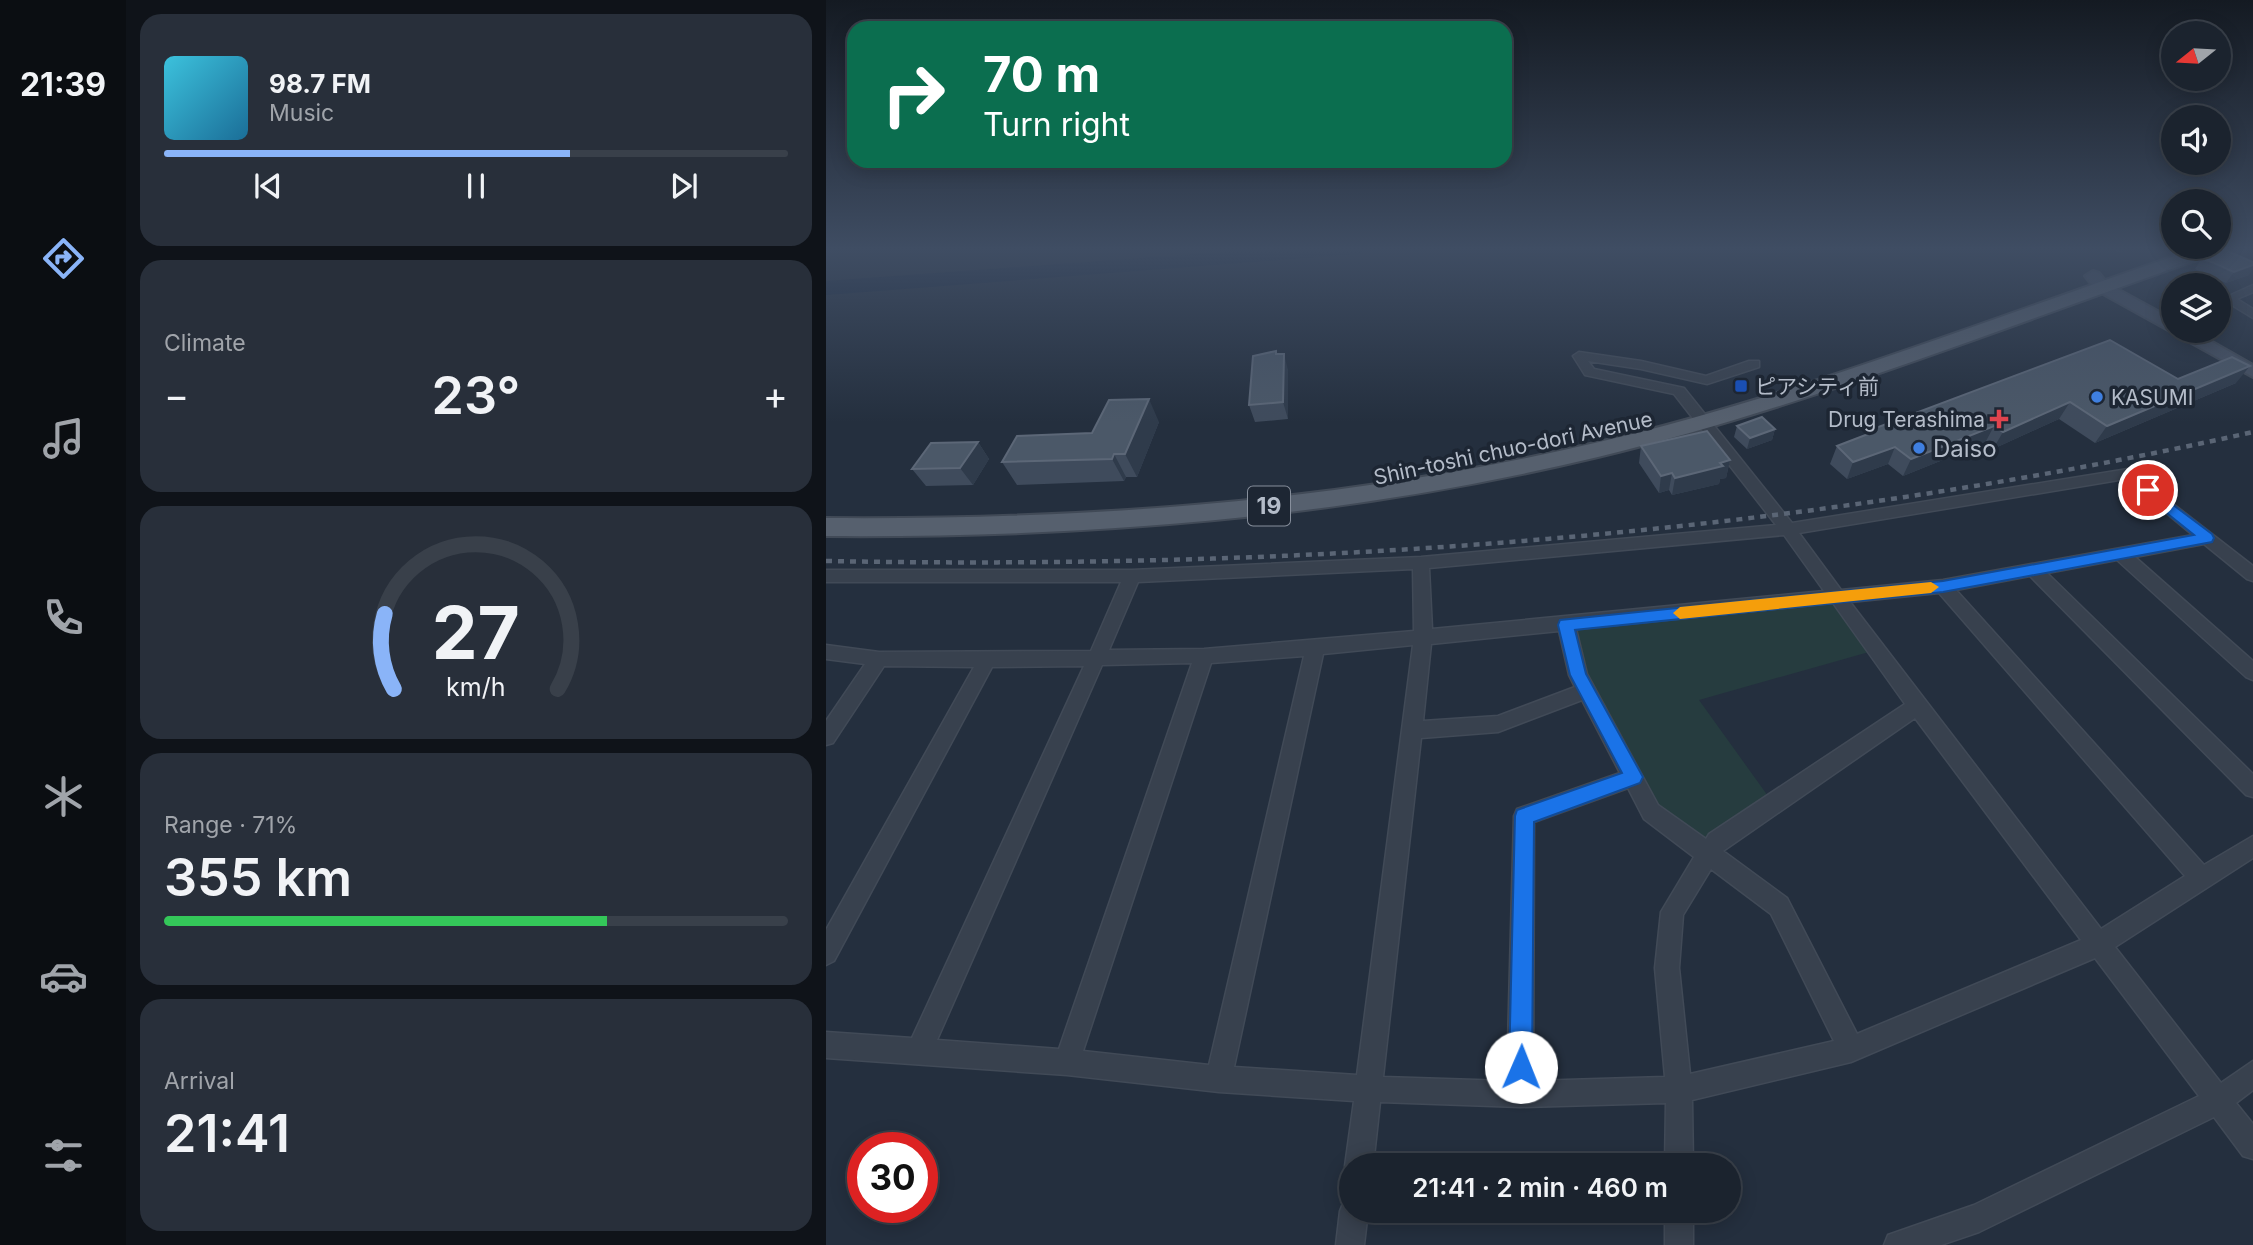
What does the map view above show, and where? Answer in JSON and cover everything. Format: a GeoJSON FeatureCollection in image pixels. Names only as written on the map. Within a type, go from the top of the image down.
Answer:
{"type":"FeatureCollection","features":[{"type":"Feature","properties":{"kind":"main road","name":"19"},"geometry":{"type":"LineString","coordinates":[[1698,415],[1873,367],[2037,306]]}},
{"type":"Feature","properties":{"kind":"main road"},"geometry":{"type":"LineString","coordinates":[[2142,306],[2161,318]]}},
{"type":"Feature","properties":{"kind":"main road"},"geometry":{"type":"LineString","coordinates":[[2201,343],[2253,372]]}},
{"type":"Feature","properties":{"kind":"main road"},"geometry":{"type":"LineString","coordinates":[[2226,343],[2253,358]]}},
{"type":"Feature","properties":{"kind":"main road","name":"Shin-toshi chuo-dori Avenue"},"geometry":{"type":"LineString","coordinates":[[826,512],[932,516],[1046,513],[1250,495],[1488,457],[1698,415]]}},
{"type":"Feature","properties":{"kind":"main road","name":"Shin-toshi chuo-dori Avenue"},"geometry":{"type":"LineString","coordinates":[[826,527],[921,529],[1042,526],[1249,509],[1357,495],[1498,471],[1604,448],[1698,415]]}},
{"type":"Feature","properties":{"kind":"street"},"geometry":{"type":"LineString","coordinates":[[1754,364],[1707,380],[1641,365],[1579,356],[1590,373],[1679,391],[1788,529],[1917,706],[2253,1146]]}},
{"type":"Feature","properties":{"kind":"street"},"geometry":{"type":"LineString","coordinates":[[827,577],[1132,576],[1421,563],[1788,529],[2128,474],[2253,575]]}},
{"type":"Feature","properties":{"kind":"street"},"geometry":{"type":"LineString","coordinates":[[826,652],[879,659],[987,660],[1204,656],[1315,648],[1943,586],[2207,538]]}},
{"type":"Feature","properties":{"kind":"street"},"geometry":{"type":"LineString","coordinates":[[2122,555],[2253,672]]}},
{"type":"Feature","properties":{"kind":"street"},"geometry":{"type":"LineString","coordinates":[[1361,1153],[1414,730],[1423,638],[1421,563]]}},
{"type":"Feature","properties":{"kind":"street"},"geometry":{"type":"LineString","coordinates":[[2035,571],[2253,788]]}},
{"type":"Feature","properties":{"kind":"street"},"geometry":{"type":"LineString","coordinates":[[919,1051],[1132,576]]}},
{"type":"Feature","properties":{"kind":"street"},"geometry":{"type":"LineString","coordinates":[[1943,586],[2201,878]]}},
{"type":"Feature","properties":{"kind":"street"},"geometry":{"type":"LineString","coordinates":[[1566,625],[1578,675],[1651,812],[1706,855],[1779,906],[1851,1049]]}},
{"type":"Feature","properties":{"kind":"street"},"geometry":{"type":"LineString","coordinates":[[1219,1079],[1315,648]]}},
{"type":"Feature","properties":{"kind":"street"},"geometry":{"type":"LineString","coordinates":[[1067,1062],[1204,656]]}},
{"type":"Feature","properties":{"kind":"street"},"geometry":{"type":"LineString","coordinates":[[826,737],[879,659]]}},
{"type":"Feature","properties":{"kind":"street"},"geometry":{"type":"LineString","coordinates":[[826,953],[987,660]]}},
{"type":"Feature","properties":{"kind":"street"},"geometry":{"type":"LineString","coordinates":[[1414,730],[1498,724],[1588,690]]}},
{"type":"Feature","properties":{"kind":"street"},"geometry":{"type":"LineString","coordinates":[[1679,1153],[1679,1090],[1667,968],[1672,912],[1717,841],[1917,706]]}},
{"type":"Feature","properties":{"kind":"street"},"geometry":{"type":"LineString","coordinates":[[1520,1094],[1524,816],[1634,777]]}},
{"type":"Feature","properties":{"kind":"street"},"geometry":{"type":"LineString","coordinates":[[826,1045],[1067,1062],[1219,1079],[1368,1089],[1520,1094],[1679,1090],[1851,1049],[2099,944],[2253,846]]}},
{"type":"Feature","properties":{"kind":"street"},"geometry":{"type":"LineString","coordinates":[[1898,1245],[1979,1218],[2218,1101],[2253,1074]]}},
{"type":"Feature","properties":{"kind":"street"},"geometry":{"type":"LineString","coordinates":[[1350,1245],[1353,1223]]}},
{"type":"Feature","properties":{"kind":"street"},"geometry":{"type":"LineString","coordinates":[[1679,1223],[1679,1245]]}},
{"type":"Feature","properties":{"kind":"green space"},"geometry":{"type":"Polygon","coordinates":[[[1837,596],[1876,650],[1699,700],[1773,803],[1706,855],[1651,812],[1588,690],[1566,625],[1837,596]]]}},
{"type":"Feature","properties":{"kind":"building"},"geometry":{"type":"Polygon","coordinates":[[[2110,340],[2178,379],[2232,357],[2250,366],[2107,426],[2070,402],[2003,432],[1994,426],[1911,459],[1895,447],[1853,462],[1837,446],[1876,431],[1873,429],[2110,340]]]}},
{"type":"Feature","properties":{"kind":"building"},"geometry":{"type":"Polygon","coordinates":[[[1276,351],[1276,354],[1284,354],[1283,402],[1249,405],[1253,356],[1276,351]]]}},
{"type":"Feature","properties":{"kind":"building"},"geometry":{"type":"Polygon","coordinates":[[[1149,399],[1125,454],[1114,454],[1112,459],[1002,462],[1017,436],[1092,433],[1109,400],[1149,399]]]}},
{"type":"Feature","properties":{"kind":"building"},"geometry":{"type":"Polygon","coordinates":[[[1762,417],[1775,429],[1750,438],[1737,426],[1762,417]]]}},
{"type":"Feature","properties":{"kind":"building"},"geometry":{"type":"Polygon","coordinates":[[[1707,431],[1730,460],[1720,463],[1723,466],[1675,478],[1672,473],[1661,476],[1641,446],[1707,431]]]}},
{"type":"Feature","properties":{"kind":"building"},"geometry":{"type":"Polygon","coordinates":[[[978,442],[960,468],[912,469],[931,443],[978,442]]]}},
{"type":"Feature","properties":{"kind":"railway"},"geometry":{"type":"LineString","coordinates":[[826,561],[1185,559],[1365,552],[1544,539],[1722,521],[1900,498],[2077,468],[2253,432]]}},
{"type":"Feature","properties":{"kind":"slow traffic"},"geometry":{"type":"LineString","coordinates":[[1680,613],[1931,587]]}},
{"type":"Feature","properties":{"kind":"place","name":"ピアシティ前"},"geometry":{"type":"Point","coordinates":[1741,386]}},
{"type":"Feature","properties":{"kind":"place","name":"KASUMI"},"geometry":{"type":"Point","coordinates":[2097,397]}},
{"type":"Feature","properties":{"kind":"place","name":"Drug Terashima"},"geometry":{"type":"Point","coordinates":[1999,419]}},
{"type":"Feature","properties":{"kind":"place","name":"Daiso"},"geometry":{"type":"Point","coordinates":[1919,448]}},
{"type":"Feature","properties":{"kind":"route"},"geometry":{"type":"LineString","coordinates":[[1521,1067],[1524,816],[1634,777],[1578,675],[1566,625],[1943,586],[2207,538],[2148,490]]}}]}
